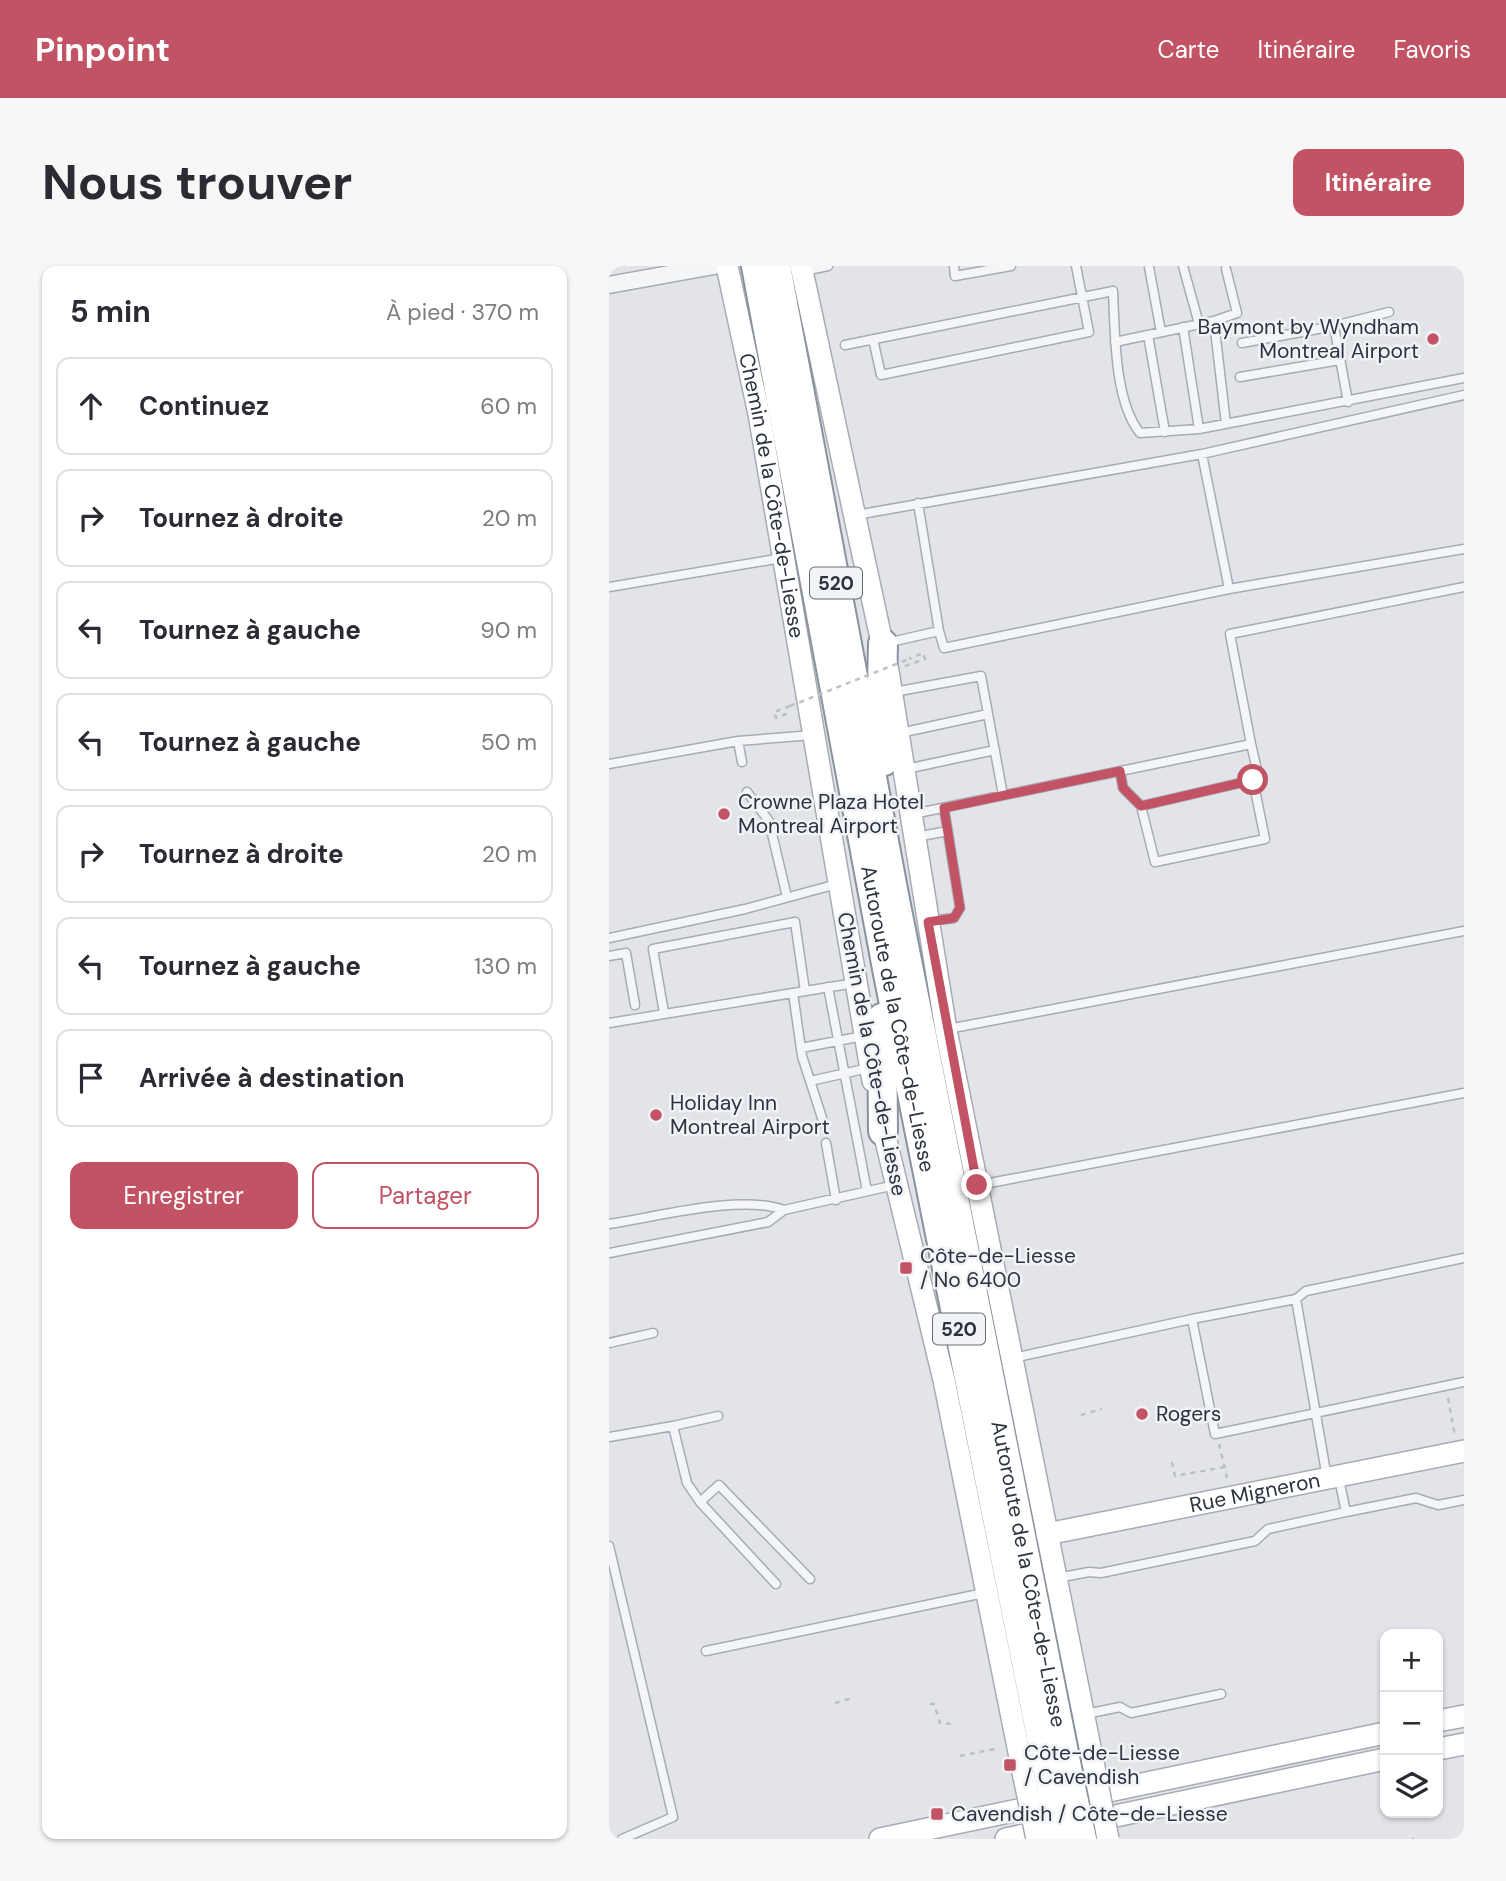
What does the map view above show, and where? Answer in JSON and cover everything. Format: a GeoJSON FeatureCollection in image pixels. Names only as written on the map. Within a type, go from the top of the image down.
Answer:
{"type":"FeatureCollection","features":[{"type":"Feature","properties":{"kind":"highway","name":"Autoroute de la Côte-de-Liesse"},"geometry":{"type":"LineString","coordinates":[[756,266],[1058,1770]]}},
{"type":"Feature","properties":{"kind":"highway","name":"Autoroute de la Côte-de-Liesse"},"geometry":{"type":"LineString","coordinates":[[793,268],[883,893]]}},
{"type":"Feature","properties":{"kind":"highway"},"geometry":{"type":"LineString","coordinates":[[883,643],[883,1131]]}},
{"type":"Feature","properties":{"kind":"highway","name":"Chemin de la Côte-de-Liesse"},"geometry":{"type":"LineString","coordinates":[[1058,1770],[1061,1839]]}},
{"type":"Feature","properties":{"kind":"highway","name":"Chemin de la Côte-de-Liesse"},"geometry":{"type":"LineString","coordinates":[[1058,1770],[1081,1839]]}},
{"type":"Feature","properties":{"kind":"main road","name":"Chemin de la Côte-de-Liesse"},"geometry":{"type":"LineString","coordinates":[[727,266],[759,414],[785,558],[855,983],[883,1131],[944,1380],[987,1592],[1058,1770],[1108,1839]]}},
{"type":"Feature","properties":{"kind":"main road","name":"Chemin de la Côte-de-Liesse"},"geometry":{"type":"LineString","coordinates":[[793,268],[854,515],[893,692],[946,1030],[1083,1715],[1058,1770],[1037,1839]]}},
{"type":"Feature","properties":{"kind":"main road","name":"Rue Migneron"},"geometry":{"type":"LineString","coordinates":[[1047,1534],[1333,1477],[1460,1443]]}},
{"type":"Feature","properties":{"kind":"main road"},"geometry":{"type":"LineString","coordinates":[[1443,1720],[1464,1716]]}},
{"type":"Feature","properties":{"kind":"main road"},"geometry":{"type":"LineString","coordinates":[[880,1839],[1380,1733]]}},
{"type":"Feature","properties":{"kind":"main road"},"geometry":{"type":"LineString","coordinates":[[1443,1748],[1464,1744]]}},
{"type":"Feature","properties":{"kind":"main road"},"geometry":{"type":"LineString","coordinates":[[1006,1839],[1380,1760]]}},
{"type":"Feature","properties":{"kind":"street"},"geometry":{"type":"LineString","coordinates":[[609,285],[714,266]]}},
{"type":"Feature","properties":{"kind":"lane"},"geometry":{"type":"LineString","coordinates":[[793,268],[828,266]]}},
{"type":"Feature","properties":{"kind":"lane"},"geometry":{"type":"LineString","coordinates":[[954,266],[955,276],[1011,266]]}},
{"type":"Feature","properties":{"kind":"lane"},"geometry":{"type":"LineString","coordinates":[[873,340],[881,375],[1089,332],[1076,266]]}},
{"type":"Feature","properties":{"kind":"lane"},"geometry":{"type":"LineString","coordinates":[[1183,266],[1199,324]]}},
{"type":"Feature","properties":{"kind":"lane"},"geometry":{"type":"LineString","coordinates":[[1149,267],[1161,332]]}},
{"type":"Feature","properties":{"kind":"lane"},"geometry":{"type":"LineString","coordinates":[[1115,342],[1214,321],[1237,313],[1226,269]]}},
{"type":"Feature","properties":{"kind":"lane"},"geometry":{"type":"LineString","coordinates":[[845,345],[1114,291],[1115,342],[1130,421],[1140,433],[1199,429],[1464,378]]}},
{"type":"Feature","properties":{"kind":"lane"},"geometry":{"type":"LineString","coordinates":[[1242,343],[1334,326],[1389,312]]}},
{"type":"Feature","properties":{"kind":"lane"},"geometry":{"type":"LineString","coordinates":[[1214,321],[1226,424]]}},
{"type":"Feature","properties":{"kind":"lane"},"geometry":{"type":"LineString","coordinates":[[1334,326],[1347,402]]}},
{"type":"Feature","properties":{"kind":"lane"},"geometry":{"type":"LineString","coordinates":[[1183,327],[1199,429]]}},
{"type":"Feature","properties":{"kind":"lane"},"geometry":{"type":"LineString","coordinates":[[1148,335],[1165,432]]}},
{"type":"Feature","properties":{"kind":"lane"},"geometry":{"type":"LineString","coordinates":[[1240,377],[1340,360]]}},
{"type":"Feature","properties":{"kind":"lane"},"geometry":{"type":"LineString","coordinates":[[854,515],[1202,454],[1464,395]]}},
{"type":"Feature","properties":{"kind":"lane"},"geometry":{"type":"LineString","coordinates":[[1202,454],[1229,589]]}},
{"type":"Feature","properties":{"kind":"lane"},"geometry":{"type":"LineString","coordinates":[[918,503],[944,649],[1229,589],[1464,549]]}},
{"type":"Feature","properties":{"kind":"lane"},"geometry":{"type":"LineString","coordinates":[[609,587],[785,558]]}},
{"type":"Feature","properties":{"kind":"lane"},"geometry":{"type":"LineString","coordinates":[[1120,771],[1123,788],[1141,806],[1155,862],[1265,839],[1253,780],[1257,770],[1230,634],[1464,587]]}},
{"type":"Feature","properties":{"kind":"lane"},"geometry":{"type":"LineString","coordinates":[[883,643],[939,631]]}},
{"type":"Feature","properties":{"kind":"lane"},"geometry":{"type":"LineString","coordinates":[[893,692],[981,676],[1003,795]]}},
{"type":"Feature","properties":{"kind":"lane"},"geometry":{"type":"LineString","coordinates":[[900,733],[988,714]]}},
{"type":"Feature","properties":{"kind":"lane"},"geometry":{"type":"LineString","coordinates":[[609,764],[738,741],[816,735]]}},
{"type":"Feature","properties":{"kind":"lane"},"geometry":{"type":"LineString","coordinates":[[738,741],[742,762]]}},
{"type":"Feature","properties":{"kind":"lane"},"geometry":{"type":"LineString","coordinates":[[913,814],[1251,744]]}},
{"type":"Feature","properties":{"kind":"lane"},"geometry":{"type":"LineString","coordinates":[[906,769],[995,750]]}},
{"type":"Feature","properties":{"kind":"lane"},"geometry":{"type":"LineString","coordinates":[[1141,806],[1253,780]]}},
{"type":"Feature","properties":{"kind":"lane"},"geometry":{"type":"LineString","coordinates":[[747,792],[769,821],[787,897]]}},
{"type":"Feature","properties":{"kind":"lane"},"geometry":{"type":"LineString","coordinates":[[928,922],[954,918],[960,908],[944,808]]}},
{"type":"Feature","properties":{"kind":"lane"},"geometry":{"type":"LineString","coordinates":[[916,837],[947,831]]}},
{"type":"Feature","properties":{"kind":"lane"},"geometry":{"type":"LineString","coordinates":[[609,938],[745,909],[839,884]]}},
{"type":"Feature","properties":{"kind":"lane"},"geometry":{"type":"LineString","coordinates":[[664,1013],[653,949],[795,922],[805,991]]}},
{"type":"Feature","properties":{"kind":"lane"},"geometry":{"type":"LineString","coordinates":[[946,1030],[1464,931]]}},
{"type":"Feature","properties":{"kind":"lane"},"geometry":{"type":"LineString","coordinates":[[609,956],[626,953],[635,1005]]}},
{"type":"Feature","properties":{"kind":"lane"},"geometry":{"type":"LineString","coordinates":[[609,1023],[855,983]]}},
{"type":"Feature","properties":{"kind":"lane"},"geometry":{"type":"LineString","coordinates":[[828,987],[867,1191]]}},
{"type":"Feature","properties":{"kind":"lane"},"geometry":{"type":"LineString","coordinates":[[793,993],[801,1048],[824,1124]]}},
{"type":"Feature","properties":{"kind":"lane"},"geometry":{"type":"LineString","coordinates":[[801,1048],[865,1035]]}},
{"type":"Feature","properties":{"kind":"lane"},"geometry":{"type":"LineString","coordinates":[[810,1081],[871,1067]]}},
{"type":"Feature","properties":{"kind":"lane"},"geometry":{"type":"LineString","coordinates":[[977,1185],[1464,1093]]}},
{"type":"Feature","properties":{"kind":"lane"},"geometry":{"type":"LineString","coordinates":[[826,1143],[836,1200]]}},
{"type":"Feature","properties":{"kind":"lane"},"geometry":{"type":"LineString","coordinates":[[609,1253],[768,1222],[784,1210],[898,1185]]}},
{"type":"Feature","properties":{"kind":"lane"},"geometry":{"type":"LineString","coordinates":[[609,1224],[731,1204],[769,1205],[784,1210]]}},
{"type":"Feature","properties":{"kind":"lane"},"geometry":{"type":"LineString","coordinates":[[1011,1359],[1296,1299],[1306,1291],[1464,1258]]}},
{"type":"Feature","properties":{"kind":"lane"},"geometry":{"type":"LineString","coordinates":[[1296,1299],[1317,1412],[1333,1477],[1346,1512]]}},
{"type":"Feature","properties":{"kind":"lane"},"geometry":{"type":"LineString","coordinates":[[1192,1320],[1215,1434],[1464,1382]]}},
{"type":"Feature","properties":{"kind":"lane"},"geometry":{"type":"LineString","coordinates":[[609,1343],[653,1333]]}},
{"type":"Feature","properties":{"kind":"lane"},"geometry":{"type":"LineString","coordinates":[[609,1437],[718,1416]]}},
{"type":"Feature","properties":{"kind":"lane"},"geometry":{"type":"LineString","coordinates":[[673,1426],[687,1483],[700,1502],[776,1584]]}},
{"type":"Feature","properties":{"kind":"lane"},"geometry":{"type":"LineString","coordinates":[[700,1502],[719,1485],[810,1579]]}},
{"type":"Feature","properties":{"kind":"lane"},"geometry":{"type":"LineString","coordinates":[[1056,1578],[1089,1572],[1101,1573],[1255,1541],[1268,1529],[1416,1498],[1438,1505],[1464,1500]]}},
{"type":"Feature","properties":{"kind":"lane"},"geometry":{"type":"LineString","coordinates":[[609,1546],[673,1816],[622,1839]]}},
{"type":"Feature","properties":{"kind":"lane"},"geometry":{"type":"LineString","coordinates":[[706,1651],[962,1600],[987,1592]]}},
{"type":"Feature","properties":{"kind":"lane"},"geometry":{"type":"LineString","coordinates":[[1083,1715],[1120,1707],[1131,1713],[1221,1694]]}},
{"type":"Feature","properties":{"kind":"path"},"geometry":{"type":"LineString","coordinates":[[787,714],[776,718],[774,712],[923,653],[925,659],[900,668]]}},
{"type":"Feature","properties":{"kind":"path"},"geometry":{"type":"LineString","coordinates":[[1449,1406],[1460,1443]]}},
{"type":"Feature","properties":{"kind":"path"},"geometry":{"type":"LineString","coordinates":[[1081,1415],[1103,1409]]}},
{"type":"Feature","properties":{"kind":"path"},"geometry":{"type":"LineString","coordinates":[[1221,1450],[1228,1482]]}},
{"type":"Feature","properties":{"kind":"path"},"geometry":{"type":"LineString","coordinates":[[1172,1462],[1175,1476],[1224,1466]]}},
{"type":"Feature","properties":{"kind":"path"},"geometry":{"type":"LineString","coordinates":[[835,1703],[853,1698]]}},
{"type":"Feature","properties":{"kind":"path"},"geometry":{"type":"LineString","coordinates":[[930,1704],[934,1704],[940,1723],[953,1724]]}},
{"type":"Feature","properties":{"kind":"path"},"geometry":{"type":"LineString","coordinates":[[960,1756],[1006,1747]]}},
{"type":"Feature","properties":{"kind":"place","name":"Baymont by Wyndham Montreal Airport"},"geometry":{"type":"Point","coordinates":[1433,339]}},
{"type":"Feature","properties":{"kind":"place","name":"Crowne Plaza Hotel Montreal Airport"},"geometry":{"type":"Point","coordinates":[724,814]}},
{"type":"Feature","properties":{"kind":"place","name":"Holiday Inn Montreal Airport"},"geometry":{"type":"Point","coordinates":[656,1115]}},
{"type":"Feature","properties":{"kind":"place","name":"Côte-de-Liesse / No 6400"},"geometry":{"type":"Point","coordinates":[906,1268]}},
{"type":"Feature","properties":{"kind":"place","name":"Rogers"},"geometry":{"type":"Point","coordinates":[1142,1414]}},
{"type":"Feature","properties":{"kind":"place","name":"Côte-de-Liesse / Cavendish"},"geometry":{"type":"Point","coordinates":[1010,1765]}},
{"type":"Feature","properties":{"kind":"place","name":"Cavendish / Côte-de-Liesse"},"geometry":{"type":"Point","coordinates":[937,1814]}},
{"type":"Feature","properties":{"kind":"route"},"geometry":{"type":"LineString","coordinates":[[977,1185],[928,922],[954,918],[960,908],[944,808],[1120,771],[1123,788],[1141,806],[1253,780]]}}]}
